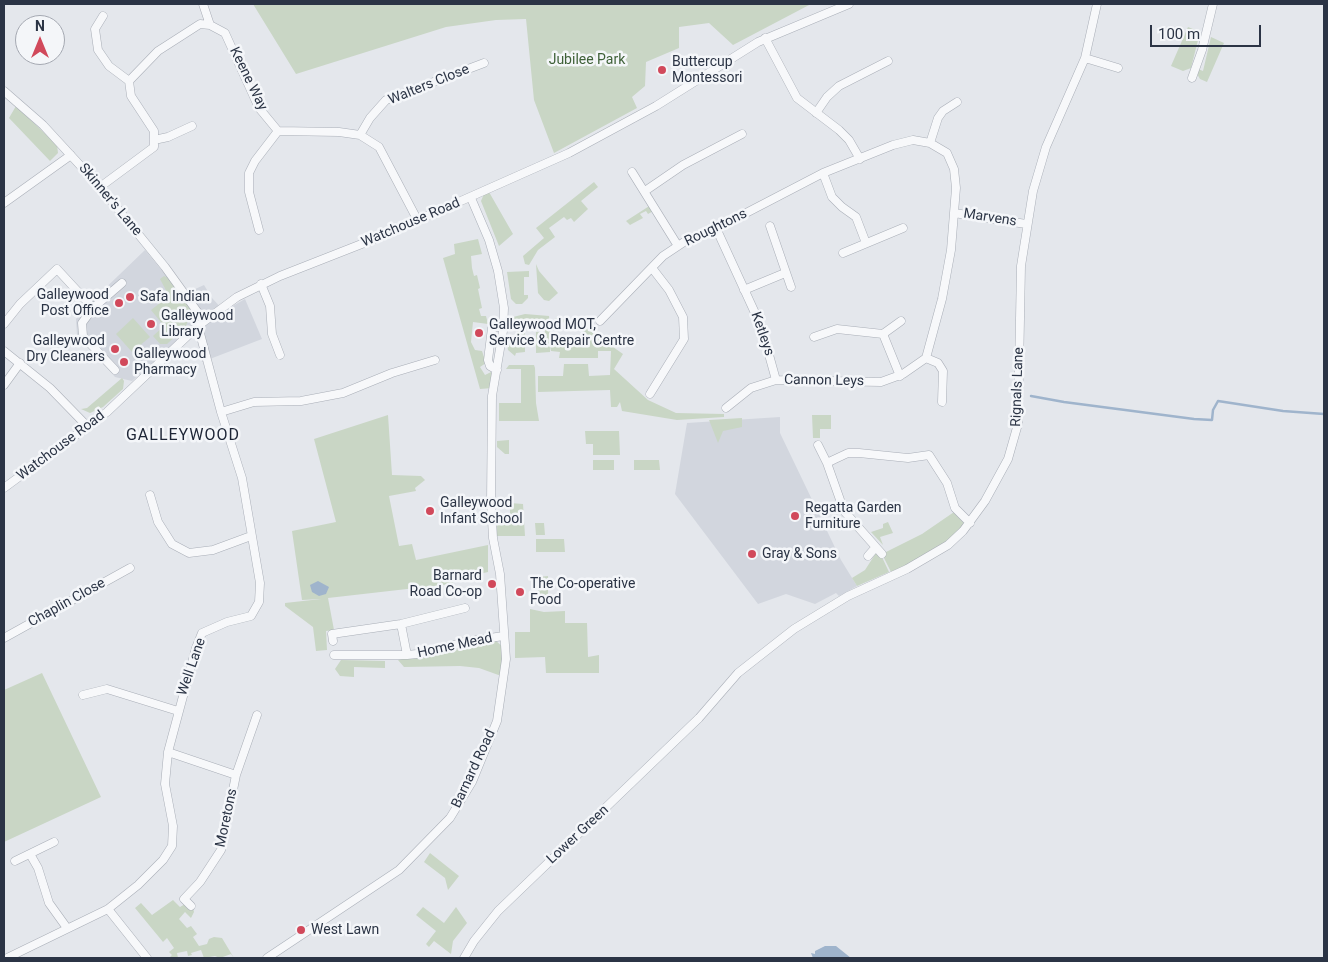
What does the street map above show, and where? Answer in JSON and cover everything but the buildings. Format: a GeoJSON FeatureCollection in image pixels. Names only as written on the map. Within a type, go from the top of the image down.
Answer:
{"type":"FeatureCollection","features":[{"type":"Feature","properties":{"kind":"street"},"geometry":{"type":"LineString","coordinates":[[129,81],[158,51],[200,24],[210,25],[203,4]]}},
{"type":"Feature","properties":{"kind":"street","name":"Watchouse Road"},"geometry":{"type":"LineString","coordinates":[[4,488],[88,427],[136,386],[201,323],[237,297],[261,284],[471,198],[569,153],[656,106],[735,55],[766,38],[849,4]]}},
{"type":"Feature","properties":{"kind":"street","name":"Rignals Lane"},"geometry":{"type":"LineString","coordinates":[[699,718],[738,673],[794,629],[852,595],[937,552],[956,539],[970,523],[1004,467],[1016,433],[1020,403],[1019,293],[1026,224],[1042,159],[1085,58],[1097,4]]}},
{"type":"Feature","properties":{"kind":"street"},"geometry":{"type":"LineString","coordinates":[[1192,78],[1202,50],[1213,4]]}},
{"type":"Feature","properties":{"kind":"street"},"geometry":{"type":"LineString","coordinates":[[100,187],[154,147],[154,131],[131,96],[129,81],[109,66],[98,50],[95,29],[103,16]]}},
{"type":"Feature","properties":{"kind":"street","name":"Keene Way"},"geometry":{"type":"LineString","coordinates":[[210,25],[226,33],[259,108],[278,131]]}},
{"type":"Feature","properties":{"kind":"street"},"geometry":{"type":"LineString","coordinates":[[766,38],[794,94],[849,140],[860,159]]}},
{"type":"Feature","properties":{"kind":"street"},"geometry":{"type":"LineString","coordinates":[[1085,58],[1118,68]]}},
{"type":"Feature","properties":{"kind":"street"},"geometry":{"type":"LineString","coordinates":[[816,113],[828,96],[839,86],[888,61]]}},
{"type":"Feature","properties":{"kind":"street","name":"Walters Close"},"geometry":{"type":"LineString","coordinates":[[360,135],[370,118],[386,100],[484,63]]}},
{"type":"Feature","properties":{"kind":"street","name":"Skinner's Lane"},"geometry":{"type":"LineString","coordinates":[[4,91],[43,126],[100,187],[165,267],[201,323]]}},
{"type":"Feature","properties":{"kind":"street"},"geometry":{"type":"LineString","coordinates":[[942,402],[943,371],[938,363],[926,358],[942,299],[951,250],[956,188],[954,169],[947,153],[930,143],[938,118],[943,111],[957,102]]}},
{"type":"Feature","properties":{"kind":"street"},"geometry":{"type":"LineString","coordinates":[[154,140],[168,137],[192,126]]}},
{"type":"Feature","properties":{"kind":"street"},"geometry":{"type":"LineString","coordinates":[[259,230],[250,192],[250,173],[255,161],[278,131],[339,132],[360,135],[379,147],[418,220]]}},
{"type":"Feature","properties":{"kind":"street"},"geometry":{"type":"LineString","coordinates":[[645,191],[684,165],[742,134]]}},
{"type":"Feature","properties":{"kind":"street","name":"Roughtons"},"geometry":{"type":"LineString","coordinates":[[600,321],[652,268],[678,246],[824,173],[903,142],[913,140],[930,143]]}},
{"type":"Feature","properties":{"kind":"street"},"geometry":{"type":"LineString","coordinates":[[4,203],[71,155]]}},
{"type":"Feature","properties":{"kind":"street"},"geometry":{"type":"LineString","coordinates":[[632,172],[678,246]]}},
{"type":"Feature","properties":{"kind":"street"},"geometry":{"type":"LineString","coordinates":[[824,173],[832,197],[856,217],[866,243]]}},
{"type":"Feature","properties":{"kind":"street","name":"Barnard Road"},"geometry":{"type":"LineString","coordinates":[[267,958],[399,870],[450,818],[474,776],[497,721],[506,659],[500,574],[493,538],[491,502],[492,396],[504,326],[504,308],[498,271],[489,240],[471,198]]}},
{"type":"Feature","properties":{"kind":"street","name":"Marvens"},"geometry":{"type":"LineString","coordinates":[[954,213],[1026,224]]}},
{"type":"Feature","properties":{"kind":"street"},"geometry":{"type":"LineString","coordinates":[[770,226],[784,272],[791,287]]}},
{"type":"Feature","properties":{"kind":"street","name":"Ketleys"},"geometry":{"type":"LineString","coordinates":[[716,228],[762,326],[776,380]]}},
{"type":"Feature","properties":{"kind":"street"},"geometry":{"type":"LineString","coordinates":[[843,253],[903,228]]}},
{"type":"Feature","properties":{"kind":"street"},"geometry":{"type":"LineString","coordinates":[[650,394],[684,339],[683,317],[668,290],[652,268]]}},
{"type":"Feature","properties":{"kind":"street"},"geometry":{"type":"LineString","coordinates":[[4,324],[20,304],[57,269],[93,308]]}},
{"type":"Feature","properties":{"kind":"street"},"geometry":{"type":"LineString","coordinates":[[744,290],[784,272]]}},
{"type":"Feature","properties":{"kind":"street"},"geometry":{"type":"LineString","coordinates":[[115,370],[83,336],[82,322],[93,308],[122,283]]}},
{"type":"Feature","properties":{"kind":"street"},"geometry":{"type":"LineString","coordinates":[[261,284],[270,306],[272,334],[280,355]]}},
{"type":"Feature","properties":{"kind":"street"},"geometry":{"type":"LineString","coordinates":[[814,337],[837,329],[883,334],[901,321]]}},
{"type":"Feature","properties":{"kind":"street","name":"Well Lane"},"geometry":{"type":"LineString","coordinates":[[7,958],[108,909],[138,886],[163,860],[172,846],[173,826],[165,784],[168,752],[178,711],[202,633],[227,622],[251,616],[259,602],[260,583],[242,478],[221,412],[201,323]]}},
{"type":"Feature","properties":{"kind":"street"},"geometry":{"type":"LineString","coordinates":[[497,370],[490,366],[488,360],[492,328],[504,326]]}},
{"type":"Feature","properties":{"kind":"street"},"geometry":{"type":"LineString","coordinates":[[883,334],[900,376]]}},
{"type":"Feature","properties":{"kind":"street"},"geometry":{"type":"LineString","coordinates":[[4,350],[50,388],[88,427]]}},
{"type":"Feature","properties":{"kind":"street","name":"Cannon Leys"},"geometry":{"type":"LineString","coordinates":[[726,408],[750,388],[776,380],[881,382],[900,376],[926,358]]}},
{"type":"Feature","properties":{"kind":"street"},"geometry":{"type":"LineString","coordinates":[[221,412],[254,402],[301,401],[342,393],[392,373],[435,360]]}},
{"type":"Feature","properties":{"kind":"street"},"geometry":{"type":"LineString","coordinates":[[4,385],[20,363]]}},
{"type":"Feature","properties":{"kind":"street"},"geometry":{"type":"LineString","coordinates":[[818,445],[827,463],[844,511],[882,554]]}},
{"type":"Feature","properties":{"kind":"street"},"geometry":{"type":"LineString","coordinates":[[931,446],[929,455],[947,483],[955,508],[970,523]]}},
{"type":"Feature","properties":{"kind":"street"},"geometry":{"type":"LineString","coordinates":[[827,463],[854,453],[908,458],[929,455]]}},
{"type":"Feature","properties":{"kind":"street"},"geometry":{"type":"LineString","coordinates":[[150,495],[158,522],[172,544],[189,554],[213,550],[251,536]]}},
{"type":"Feature","properties":{"kind":"street"},"geometry":{"type":"LineString","coordinates":[[868,556],[875,548]]}},
{"type":"Feature","properties":{"kind":"street","name":"Chaplin Close"},"geometry":{"type":"LineString","coordinates":[[4,638],[130,568]]}},
{"type":"Feature","properties":{"kind":"street"},"geometry":{"type":"LineString","coordinates":[[333,641],[332,634],[401,624],[465,608]]}},
{"type":"Feature","properties":{"kind":"street","name":"Home Mead"},"geometry":{"type":"LineString","coordinates":[[401,624],[407,656]]}},
{"type":"Feature","properties":{"kind":"street","name":"Home Mead"},"geometry":{"type":"LineString","coordinates":[[334,656],[407,656],[427,653],[464,642],[503,636]]}},
{"type":"Feature","properties":{"kind":"street"},"geometry":{"type":"LineString","coordinates":[[83,695],[107,689],[178,711]]}},
{"type":"Feature","properties":{"kind":"street","name":"Moretons"},"geometry":{"type":"LineString","coordinates":[[191,906],[184,898],[200,882],[221,850],[236,775],[256,715]]}},
{"type":"Feature","properties":{"kind":"street","name":"Lower Green"},"geometry":{"type":"LineString","coordinates":[[464,958],[474,941],[498,911],[699,718]]}},
{"type":"Feature","properties":{"kind":"street","name":"Moretons"},"geometry":{"type":"LineString","coordinates":[[168,752],[236,775]]}},
{"type":"Feature","properties":{"kind":"street"},"geometry":{"type":"LineString","coordinates":[[15,861],[54,842]]}},
{"type":"Feature","properties":{"kind":"street"},"geometry":{"type":"LineString","coordinates":[[30,854],[38,868],[49,904],[66,928]]}},
{"type":"Feature","properties":{"kind":"street"},"geometry":{"type":"LineString","coordinates":[[108,909],[147,958]]}},
{"type":"Feature","properties":{"kind":"shaded area"},"geometry":{"type":"Polygon","coordinates":[[[145,250],[182,295],[204,285],[212,298],[224,311],[245,299],[262,339],[202,362],[195,325],[132,381],[115,377],[77,335],[76,319],[145,250]]]}},
{"type":"Feature","properties":{"kind":"shaded area"},"geometry":{"type":"Polygon","coordinates":[[[780,417],[780,433],[841,560],[857,586],[839,596],[836,593],[815,604],[786,594],[758,604],[675,494],[687,423],[780,417]]]}},
{"type":"Feature","properties":{"kind":"green space","name":"Jubilee Park"},"geometry":{"type":"Polygon","coordinates":[[[253,4],[811,4],[733,45],[709,23],[679,27],[679,48],[646,62],[645,86],[632,97],[637,108],[554,153],[534,100],[526,19],[496,20],[446,27],[296,74],[253,4]]]}},
{"type":"Feature","properties":{"kind":"green space"},"geometry":{"type":"Polygon","coordinates":[[[1188,27],[1200,32],[1191,68],[1183,71],[1171,66],[1188,27]]]}},
{"type":"Feature","properties":{"kind":"green space"},"geometry":{"type":"Polygon","coordinates":[[[1211,37],[1224,43],[1207,82],[1200,79],[1197,74],[1198,69],[1203,71],[1211,37]]]}},
{"type":"Feature","properties":{"kind":"green space"},"geometry":{"type":"Polygon","coordinates":[[[16,106],[57,145],[58,153],[50,161],[9,118],[16,106]]]}},
{"type":"Feature","properties":{"kind":"green space"},"geometry":{"type":"Polygon","coordinates":[[[594,182],[598,187],[581,201],[588,209],[574,222],[571,218],[567,220],[564,217],[549,228],[555,237],[538,250],[529,265],[525,264],[523,256],[544,238],[536,228],[594,182]]]}},
{"type":"Feature","properties":{"kind":"green space"},"geometry":{"type":"Polygon","coordinates":[[[489,192],[513,234],[499,246],[481,201],[484,194],[489,192]]]}},
{"type":"Feature","properties":{"kind":"green space"},"geometry":{"type":"Polygon","coordinates":[[[654,203],[657,209],[648,214],[646,211],[640,214],[643,218],[630,225],[626,221],[654,203]]]}},
{"type":"Feature","properties":{"kind":"green space"},"geometry":{"type":"Polygon","coordinates":[[[478,239],[482,254],[471,256],[472,268],[474,276],[477,275],[480,288],[478,289],[482,308],[479,309],[481,316],[486,316],[488,324],[473,322],[471,342],[475,350],[482,351],[486,363],[480,367],[485,375],[491,372],[493,375],[492,388],[480,389],[443,258],[455,254],[454,244],[478,239]]]}},
{"type":"Feature","properties":{"kind":"green space"},"geometry":{"type":"Polygon","coordinates":[[[536,264],[539,271],[558,293],[549,301],[544,300],[538,293],[536,264]]]}},
{"type":"Feature","properties":{"kind":"green space"},"geometry":{"type":"Polygon","coordinates":[[[529,271],[529,277],[524,277],[524,295],[528,295],[528,298],[522,304],[516,304],[511,299],[507,272],[529,271]]]}},
{"type":"Feature","properties":{"kind":"green space"},"geometry":{"type":"Polygon","coordinates":[[[164,276],[169,278],[192,310],[186,326],[167,344],[160,344],[153,336],[164,326],[151,310],[169,296],[160,279],[164,276]]]}},
{"type":"Feature","properties":{"kind":"green space"},"geometry":{"type":"Polygon","coordinates":[[[525,314],[549,316],[551,342],[552,338],[560,338],[580,343],[580,346],[587,345],[587,335],[578,328],[555,319],[558,317],[586,328],[623,354],[614,369],[648,400],[676,413],[724,414],[724,417],[677,420],[622,411],[620,402],[617,407],[611,407],[610,390],[538,392],[538,376],[563,376],[564,364],[588,364],[589,376],[610,375],[611,351],[598,351],[598,358],[559,358],[560,352],[551,351],[550,346],[550,352],[536,353],[536,332],[545,332],[545,324],[525,324],[525,340],[517,340],[518,324],[509,324],[513,317],[525,314]]]}},
{"type":"Feature","properties":{"kind":"green space"},"geometry":{"type":"Polygon","coordinates":[[[133,318],[150,337],[132,352],[116,334],[133,318]]]}},
{"type":"Feature","properties":{"kind":"green space"},"geometry":{"type":"Polygon","coordinates":[[[507,344],[525,346],[525,352],[516,353],[515,356],[508,350],[507,344]]]}},
{"type":"Feature","properties":{"kind":"green space"},"geometry":{"type":"Polygon","coordinates":[[[509,365],[534,365],[539,421],[499,421],[499,403],[521,403],[521,369],[506,369],[509,365]]]}},
{"type":"Feature","properties":{"kind":"green space"},"geometry":{"type":"Polygon","coordinates":[[[122,378],[124,381],[123,389],[103,407],[90,413],[81,409],[87,408],[122,378]]]}},
{"type":"Feature","properties":{"kind":"green space"},"geometry":{"type":"Polygon","coordinates":[[[388,415],[392,475],[421,476],[425,480],[415,488],[416,491],[389,496],[399,546],[412,544],[416,560],[488,545],[488,572],[457,579],[451,584],[328,598],[334,630],[326,631],[327,650],[316,651],[313,627],[285,606],[285,603],[321,599],[302,600],[292,531],[336,522],[314,439],[388,415]]]}},
{"type":"Feature","properties":{"kind":"green space"},"geometry":{"type":"Polygon","coordinates":[[[812,415],[831,415],[831,429],[820,429],[820,438],[813,438],[812,415]]]}},
{"type":"Feature","properties":{"kind":"green space"},"geometry":{"type":"Polygon","coordinates":[[[742,418],[742,427],[723,431],[718,443],[709,420],[742,418]]]}},
{"type":"Feature","properties":{"kind":"green space"},"geometry":{"type":"Polygon","coordinates":[[[585,431],[619,431],[620,455],[593,455],[593,444],[586,444],[585,431]]]}},
{"type":"Feature","properties":{"kind":"green space"},"geometry":{"type":"Polygon","coordinates":[[[509,440],[509,454],[505,454],[497,447],[497,441],[509,440]]]}},
{"type":"Feature","properties":{"kind":"green space"},"geometry":{"type":"Polygon","coordinates":[[[593,460],[614,460],[614,470],[593,470],[593,460]]]}},
{"type":"Feature","properties":{"kind":"green space"},"geometry":{"type":"Polygon","coordinates":[[[634,460],[659,460],[660,470],[634,470],[634,460]]]}},
{"type":"Feature","properties":{"kind":"green space"},"geometry":{"type":"Polygon","coordinates":[[[510,503],[523,504],[525,536],[497,536],[495,522],[510,522],[510,503]]]}},
{"type":"Feature","properties":{"kind":"green space"},"geometry":{"type":"Polygon","coordinates":[[[957,510],[970,523],[963,531],[893,576],[882,554],[922,534],[957,510]]]}},
{"type":"Feature","properties":{"kind":"green space"},"geometry":{"type":"Polygon","coordinates":[[[888,522],[893,533],[880,537],[883,545],[871,532],[883,528],[883,524],[888,522]]]}},
{"type":"Feature","properties":{"kind":"green space"},"geometry":{"type":"Polygon","coordinates":[[[535,523],[544,523],[545,535],[536,535],[535,523]]]}},
{"type":"Feature","properties":{"kind":"green space"},"geometry":{"type":"Polygon","coordinates":[[[536,539],[564,539],[565,552],[536,552],[536,539]]]}},
{"type":"Feature","properties":{"kind":"green space"},"geometry":{"type":"Polygon","coordinates":[[[876,553],[881,555],[889,572],[857,586],[852,578],[865,570],[876,553]]]}},
{"type":"Feature","properties":{"kind":"green space"},"geometry":{"type":"Polygon","coordinates":[[[548,576],[548,597],[546,601],[538,601],[538,577],[548,576]]]}},
{"type":"Feature","properties":{"kind":"green space"},"geometry":{"type":"Polygon","coordinates":[[[530,609],[544,612],[565,611],[565,623],[587,623],[588,657],[599,655],[599,673],[546,673],[545,657],[515,658],[515,632],[530,632],[530,609]]]}},
{"type":"Feature","properties":{"kind":"green space"},"geometry":{"type":"Polygon","coordinates":[[[495,640],[504,648],[504,677],[479,668],[460,666],[404,667],[398,660],[465,645],[495,640]]]}},
{"type":"Feature","properties":{"kind":"green space"},"geometry":{"type":"Polygon","coordinates":[[[341,660],[385,661],[385,668],[354,667],[354,677],[340,676],[335,669],[341,660]]]}},
{"type":"Feature","properties":{"kind":"green space"},"geometry":{"type":"Polygon","coordinates":[[[42,673],[101,797],[4,842],[4,690],[42,673]]]}},
{"type":"Feature","properties":{"kind":"green space"},"geometry":{"type":"Polygon","coordinates":[[[430,853],[459,876],[448,890],[445,878],[424,862],[430,853]]]}},
{"type":"Feature","properties":{"kind":"green space"},"geometry":{"type":"Polygon","coordinates":[[[173,900],[180,907],[185,904],[193,908],[194,912],[191,918],[185,912],[179,919],[187,928],[191,926],[197,934],[193,937],[199,946],[207,944],[209,939],[214,937],[222,938],[234,958],[231,954],[220,958],[215,956],[204,958],[201,950],[188,956],[187,951],[177,953],[178,958],[169,958],[172,955],[169,952],[174,948],[167,938],[163,942],[135,908],[141,903],[152,915],[173,900]]]}},
{"type":"Feature","properties":{"kind":"green space"},"geometry":{"type":"Polygon","coordinates":[[[423,907],[444,923],[456,907],[467,923],[453,941],[451,954],[434,941],[429,947],[426,944],[436,931],[416,915],[423,907]]]}},
{"type":"Feature","properties":{"kind":"water"},"geometry":{"type":"Polygon","coordinates":[[[318,581],[329,587],[326,594],[319,596],[312,592],[310,585],[318,581]]]}},
{"type":"Feature","properties":{"kind":"water"},"geometry":{"type":"Polygon","coordinates":[[[825,946],[836,946],[851,958],[813,958],[811,953],[815,954],[815,951],[825,946]]]}},
{"type":"Feature","properties":{"kind":"waterway"},"geometry":{"type":"LineString","coordinates":[[1031,396],[1194,419],[1212,420],[1213,410],[1218,401],[1283,411],[1324,414]]}},
{"type":"Feature","properties":{"kind":"place","name":"Buttercup Montessori"},"geometry":{"type":"Point","coordinates":[662,70]}},
{"type":"Feature","properties":{"kind":"place","name":"Safa Indian"},"geometry":{"type":"Point","coordinates":[130,297]}},
{"type":"Feature","properties":{"kind":"place","name":"Galleywood Post Office"},"geometry":{"type":"Point","coordinates":[119,303]}},
{"type":"Feature","properties":{"kind":"place","name":"Galleywood Library"},"geometry":{"type":"Point","coordinates":[151,324]}},
{"type":"Feature","properties":{"kind":"place","name":"Galleywood MOT, Service & Repair Centre"},"geometry":{"type":"Point","coordinates":[479,333]}},
{"type":"Feature","properties":{"kind":"place","name":"Galleywood Dry Cleaners"},"geometry":{"type":"Point","coordinates":[115,349]}},
{"type":"Feature","properties":{"kind":"place","name":"Galleywood Pharmacy"},"geometry":{"type":"Point","coordinates":[124,362]}},
{"type":"Feature","properties":{"kind":"place","name":"Galleywood Infant School"},"geometry":{"type":"Point","coordinates":[430,511]}},
{"type":"Feature","properties":{"kind":"place","name":"Regatta Garden Furniture"},"geometry":{"type":"Point","coordinates":[795,516]}},
{"type":"Feature","properties":{"kind":"place","name":"Gray & Sons"},"geometry":{"type":"Point","coordinates":[752,554]}},
{"type":"Feature","properties":{"kind":"place","name":"Barnard Road Co-op"},"geometry":{"type":"Point","coordinates":[492,584]}},
{"type":"Feature","properties":{"kind":"place","name":"The Co-operative Food"},"geometry":{"type":"Point","coordinates":[520,592]}},
{"type":"Feature","properties":{"kind":"place","name":"West Lawn"},"geometry":{"type":"Point","coordinates":[301,930]}},
{"type":"Feature","properties":{"kind":"district","name":"GALLEYWOOD"},"geometry":{"type":"Point","coordinates":[183,436]}}]}
